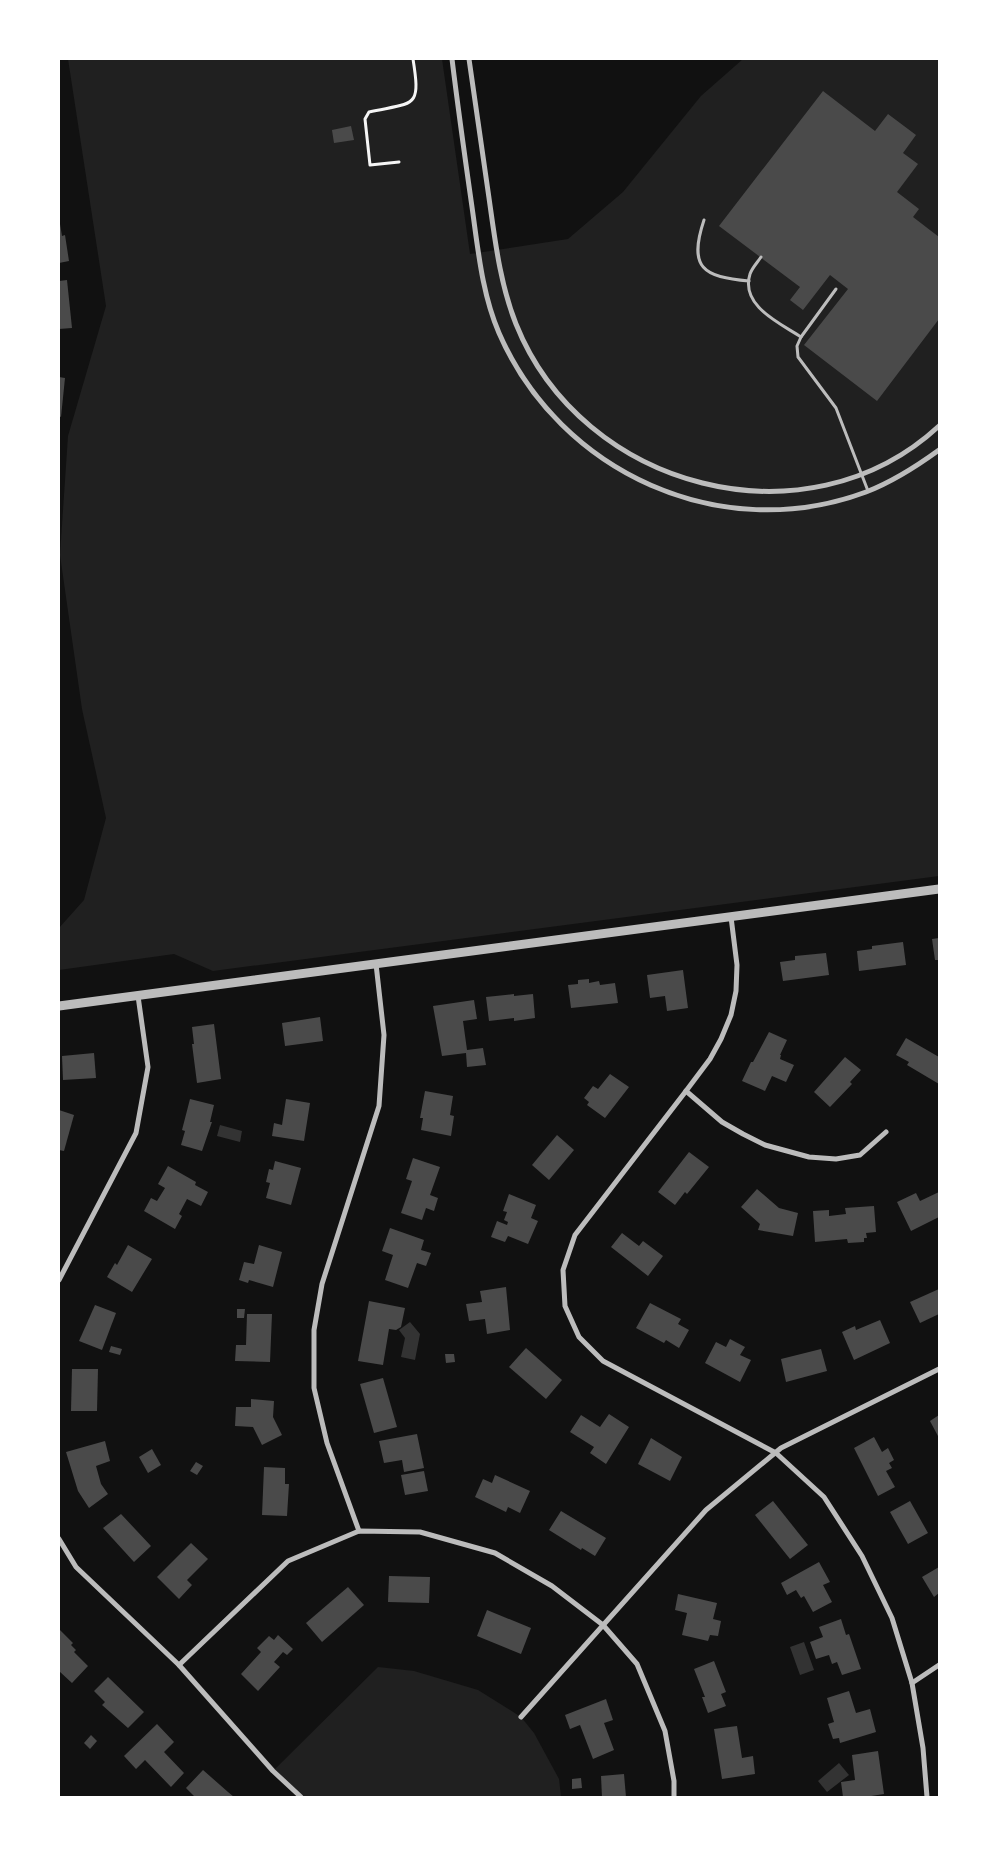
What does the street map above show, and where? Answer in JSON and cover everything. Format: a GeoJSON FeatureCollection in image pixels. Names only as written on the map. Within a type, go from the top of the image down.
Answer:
{"type":"FeatureCollection","features":[{"type":"Feature","properties":{"kind":"street"},"geometry":{"type":"LineString","coordinates":[[452,59],[478,248],[492,313],[517,368],[540,402],[570,433],[593,452],[629,475],[670,493],[708,504],[747,510],[790,510],[832,502],[868,491],[899,476],[939,450]]}},
{"type":"Feature","properties":{"kind":"street"},"geometry":{"type":"LineString","coordinates":[[470,59],[494,237],[510,307],[523,341],[533,358],[555,391],[582,419],[617,446],[659,469],[697,482],[741,490],[765,492],[788,491],[828,484],[861,474],[890,460],[939,426]]}},
{"type":"Feature","properties":{"kind":"street"},"geometry":{"type":"LineString","coordinates":[[59,1006],[939,889]]}},
{"type":"Feature","properties":{"kind":"street"},"geometry":{"type":"LineString","coordinates":[[731,917],[736,965],[736,991],[731,1015],[722,1039],[686,1091],[575,1236],[563,1270],[565,1306],[579,1337],[603,1361],[776,1453],[824,1497],[862,1556],[892,1618],[912,1684],[923,1748],[927,1797]]}},
{"type":"Feature","properties":{"kind":"street"},"geometry":{"type":"LineString","coordinates":[[359,1531],[327,1443],[314,1388],[314,1330],[322,1284],[379,1106],[384,1035],[376,964]]}},
{"type":"Feature","properties":{"kind":"street"},"geometry":{"type":"LineString","coordinates":[[59,1280],[136,1133],[148,1067],[138,996]]}},
{"type":"Feature","properties":{"kind":"street"},"geometry":{"type":"LineString","coordinates":[[686,1091],[722,1122],[743,1134],[764,1145],[809,1158],[836,1159],[860,1156],[886,1132]]}},
{"type":"Feature","properties":{"kind":"street"},"geometry":{"type":"LineString","coordinates":[[521,1717],[706,1510],[782,1448],[939,1369]]}},
{"type":"Feature","properties":{"kind":"street"},"geometry":{"type":"LineString","coordinates":[[179,1665],[288,1561],[359,1531],[420,1532],[495,1553],[552,1586],[603,1625],[637,1664],[665,1731],[674,1782],[674,1797]]}},
{"type":"Feature","properties":{"kind":"street"},"geometry":{"type":"LineString","coordinates":[[59,1539],[76,1567],[179,1665],[274,1771],[301,1797]]}},
{"type":"Feature","properties":{"kind":"street"},"geometry":{"type":"LineString","coordinates":[[912,1684],[939,1666]]}},
{"type":"Feature","properties":{"kind":"lane"},"geometry":{"type":"LineString","coordinates":[[704,220],[696,249],[701,264],[713,275],[749,281]]}},
{"type":"Feature","properties":{"kind":"lane"},"geometry":{"type":"LineString","coordinates":[[761,257],[753,269],[749,281],[750,295],[759,308],[801,337]]}},
{"type":"Feature","properties":{"kind":"lane"},"geometry":{"type":"LineString","coordinates":[[836,290],[801,337],[797,346],[798,357],[836,408],[868,491]]}},
{"type":"Feature","properties":{"kind":"path"},"geometry":{"type":"LineString","coordinates":[[399,162],[370,165],[365,119],[370,112],[408,104],[415,98],[417,85],[413,59]]}},
{"type":"Feature","properties":{"kind":"shaded area"},"geometry":{"type":"Polygon","coordinates":[[[68,59],[442,59],[470,254],[568,239],[623,192],[701,96],[743,59],[939,59],[939,876],[213,971],[174,954],[59,970],[59,928],[84,900],[106,818],[82,709],[60,555],[68,436],[106,306],[68,59]]]}},
{"type":"Feature","properties":{"kind":"shaded area"},"geometry":{"type":"Polygon","coordinates":[[[220,1125],[242,1131],[240,1142],[217,1136],[220,1125]]]}},
{"type":"Feature","properties":{"kind":"shaded area"},"geometry":{"type":"Polygon","coordinates":[[[410,1322],[420,1334],[415,1360],[401,1357],[405,1338],[399,1330],[410,1322]]]}},
{"type":"Feature","properties":{"kind":"shaded area"},"geometry":{"type":"Polygon","coordinates":[[[804,1642],[814,1670],[800,1675],[790,1647],[804,1642]]]}},
{"type":"Feature","properties":{"kind":"shaded area"},"geometry":{"type":"Polygon","coordinates":[[[378,1667],[414,1671],[478,1690],[521,1717],[534,1733],[559,1779],[561,1797],[301,1797],[273,1771],[378,1667]]]}},
{"type":"Feature","properties":{"kind":"shaded area"},"geometry":{"type":"Polygon","coordinates":[[[839,1763],[849,1775],[827,1792],[818,1781],[839,1763]]]}},
{"type":"Feature","properties":{"kind":"building"},"geometry":{"type":"Polygon","coordinates":[[[823,91],[875,131],[888,114],[916,135],[903,153],[918,164],[897,192],[919,209],[913,217],[939,237],[939,319],[877,401],[804,345],[848,289],[830,275],[803,310],[790,300],[800,287],[719,226],[823,91]]]}},
{"type":"Feature","properties":{"kind":"building"},"geometry":{"type":"Polygon","coordinates":[[[351,126],[354,140],[334,143],[332,130],[351,126]]]}},
{"type":"Feature","properties":{"kind":"building"},"geometry":{"type":"Polygon","coordinates":[[[60,224],[62,236],[65,235],[69,261],[59,263],[60,224]]]}},
{"type":"Feature","properties":{"kind":"building"},"geometry":{"type":"Polygon","coordinates":[[[67,280],[72,328],[59,329],[59,281],[67,280]]]}},
{"type":"Feature","properties":{"kind":"building"},"geometry":{"type":"Polygon","coordinates":[[[59,377],[65,378],[61,417],[59,416],[59,377]]]}},
{"type":"Feature","properties":{"kind":"building"},"geometry":{"type":"Polygon","coordinates":[[[939,938],[939,960],[935,960],[932,939],[939,938]]]}},
{"type":"Feature","properties":{"kind":"building"},"geometry":{"type":"Polygon","coordinates":[[[903,942],[906,965],[859,971],[857,951],[872,949],[872,946],[903,942]]]}},
{"type":"Feature","properties":{"kind":"building"},"geometry":{"type":"Polygon","coordinates":[[[826,953],[829,975],[783,981],[780,962],[795,960],[795,956],[826,953]]]}},
{"type":"Feature","properties":{"kind":"building"},"geometry":{"type":"Polygon","coordinates":[[[683,970],[688,1008],[667,1011],[665,996],[650,998],[647,975],[683,970]]]}},
{"type":"Feature","properties":{"kind":"building"},"geometry":{"type":"Polygon","coordinates":[[[589,979],[589,983],[599,981],[600,985],[615,983],[618,1003],[571,1008],[568,985],[578,984],[578,980],[589,979]]]}},
{"type":"Feature","properties":{"kind":"building"},"geometry":{"type":"Polygon","coordinates":[[[514,994],[514,996],[533,994],[535,1018],[514,1021],[514,1018],[489,1021],[486,997],[514,994]]]}},
{"type":"Feature","properties":{"kind":"building"},"geometry":{"type":"Polygon","coordinates":[[[474,1000],[477,1019],[463,1021],[467,1050],[483,1048],[486,1065],[467,1067],[466,1053],[442,1056],[433,1006],[474,1000]]]}},
{"type":"Feature","properties":{"kind":"building"},"geometry":{"type":"Polygon","coordinates":[[[320,1017],[323,1041],[285,1046],[282,1023],[320,1017]]]}},
{"type":"Feature","properties":{"kind":"building"},"geometry":{"type":"Polygon","coordinates":[[[214,1024],[221,1079],[197,1083],[192,1044],[194,1044],[192,1027],[214,1024]]]}},
{"type":"Feature","properties":{"kind":"building"},"geometry":{"type":"Polygon","coordinates":[[[769,1032],[787,1040],[780,1059],[794,1065],[786,1082],[772,1076],[765,1091],[742,1081],[769,1032]]]}},
{"type":"Feature","properties":{"kind":"building"},"geometry":{"type":"Polygon","coordinates":[[[906,1038],[939,1057],[939,1084],[907,1065],[909,1062],[896,1055],[906,1038]]]}},
{"type":"Feature","properties":{"kind":"building"},"geometry":{"type":"Polygon","coordinates":[[[94,1053],[96,1078],[63,1080],[62,1056],[94,1053]]]}},
{"type":"Feature","properties":{"kind":"building"},"geometry":{"type":"Polygon","coordinates":[[[845,1057],[861,1070],[850,1082],[852,1084],[830,1107],[814,1092],[845,1057]]]}},
{"type":"Feature","properties":{"kind":"building"},"geometry":{"type":"Polygon","coordinates":[[[610,1074],[629,1087],[605,1118],[587,1105],[589,1102],[584,1098],[593,1086],[598,1089],[610,1074]]]}},
{"type":"Feature","properties":{"kind":"building"},"geometry":{"type":"Polygon","coordinates":[[[425,1091],[453,1096],[450,1115],[454,1116],[451,1136],[421,1130],[423,1118],[420,1118],[425,1091]]]}},
{"type":"Feature","properties":{"kind":"building"},"geometry":{"type":"Polygon","coordinates":[[[190,1099],[214,1105],[210,1122],[212,1122],[202,1151],[181,1145],[185,1131],[182,1130],[190,1099]]]}},
{"type":"Feature","properties":{"kind":"building"},"geometry":{"type":"Polygon","coordinates":[[[286,1099],[310,1103],[304,1141],[272,1136],[274,1123],[282,1125],[286,1099]]]}},
{"type":"Feature","properties":{"kind":"building"},"geometry":{"type":"Polygon","coordinates":[[[59,1110],[74,1115],[64,1151],[59,1150],[59,1110]]]}},
{"type":"Feature","properties":{"kind":"building"},"geometry":{"type":"Polygon","coordinates":[[[557,1135],[574,1150],[549,1180],[532,1165],[557,1135]]]}},
{"type":"Feature","properties":{"kind":"building"},"geometry":{"type":"Polygon","coordinates":[[[689,1152],[709,1167],[687,1194],[685,1192],[675,1205],[658,1192],[689,1152]]]}},
{"type":"Feature","properties":{"kind":"building"},"geometry":{"type":"Polygon","coordinates":[[[413,1158],[440,1167],[430,1195],[438,1198],[434,1211],[426,1208],[422,1220],[401,1213],[412,1181],[406,1179],[413,1158]]]}},
{"type":"Feature","properties":{"kind":"building"},"geometry":{"type":"Polygon","coordinates":[[[275,1161],[301,1168],[291,1205],[266,1198],[270,1183],[266,1182],[269,1169],[273,1170],[275,1161]]]}},
{"type":"Feature","properties":{"kind":"building"},"geometry":{"type":"Polygon","coordinates":[[[168,1166],[196,1182],[195,1185],[208,1192],[201,1206],[187,1199],[179,1214],[182,1216],[175,1229],[144,1211],[151,1198],[157,1201],[165,1188],[158,1184],[168,1166]]]}},
{"type":"Feature","properties":{"kind":"building"},"geometry":{"type":"Polygon","coordinates":[[[757,1189],[779,1208],[798,1213],[793,1236],[758,1230],[760,1224],[741,1207],[757,1189]]]}},
{"type":"Feature","properties":{"kind":"building"},"geometry":{"type":"Polygon","coordinates":[[[939,1192],[939,1217],[911,1231],[897,1202],[916,1193],[920,1201],[939,1192]]]}},
{"type":"Feature","properties":{"kind":"building"},"geometry":{"type":"Polygon","coordinates":[[[509,1194],[536,1205],[531,1218],[538,1221],[528,1244],[508,1236],[505,1242],[491,1237],[497,1221],[507,1225],[508,1222],[504,1220],[507,1212],[503,1211],[509,1194]]]}},
{"type":"Feature","properties":{"kind":"building"},"geometry":{"type":"Polygon","coordinates":[[[874,1206],[876,1232],[866,1233],[867,1238],[864,1238],[864,1242],[848,1243],[847,1239],[815,1242],[813,1211],[829,1210],[829,1216],[846,1214],[845,1208],[874,1206]]]}},
{"type":"Feature","properties":{"kind":"building"},"geometry":{"type":"Polygon","coordinates":[[[390,1228],[424,1240],[421,1250],[431,1253],[426,1266],[417,1263],[408,1288],[385,1280],[393,1255],[382,1251],[390,1228]]]}},
{"type":"Feature","properties":{"kind":"building"},"geometry":{"type":"Polygon","coordinates":[[[622,1233],[639,1246],[643,1241],[663,1256],[648,1276],[611,1247],[622,1233]]]}},
{"type":"Feature","properties":{"kind":"building"},"geometry":{"type":"Polygon","coordinates":[[[128,1245],[152,1259],[132,1292],[107,1277],[115,1263],[117,1265],[128,1245]]]}},
{"type":"Feature","properties":{"kind":"building"},"geometry":{"type":"Polygon","coordinates":[[[259,1245],[282,1252],[273,1287],[249,1280],[248,1283],[239,1280],[244,1262],[254,1264],[259,1245]]]}},
{"type":"Feature","properties":{"kind":"building"},"geometry":{"type":"Polygon","coordinates":[[[506,1287],[510,1330],[487,1334],[485,1319],[469,1321],[466,1304],[482,1302],[480,1291],[506,1287]]]}},
{"type":"Feature","properties":{"kind":"building"},"geometry":{"type":"Polygon","coordinates":[[[939,1289],[939,1314],[920,1323],[910,1302],[939,1289]]]}},
{"type":"Feature","properties":{"kind":"building"},"geometry":{"type":"Polygon","coordinates":[[[369,1301],[405,1308],[401,1327],[396,1330],[389,1329],[383,1365],[358,1361],[369,1301]]]}},
{"type":"Feature","properties":{"kind":"building"},"geometry":{"type":"Polygon","coordinates":[[[650,1303],[681,1319],[678,1324],[689,1330],[679,1348],[666,1340],[664,1343],[636,1328],[650,1303]]]}},
{"type":"Feature","properties":{"kind":"building"},"geometry":{"type":"Polygon","coordinates":[[[95,1305],[116,1313],[102,1350],[79,1341],[95,1305]]]}},
{"type":"Feature","properties":{"kind":"building"},"geometry":{"type":"Polygon","coordinates":[[[237,1309],[245,1309],[244,1318],[237,1318],[237,1309]]]}},
{"type":"Feature","properties":{"kind":"building"},"geometry":{"type":"Polygon","coordinates":[[[247,1314],[272,1314],[270,1362],[235,1361],[236,1345],[246,1345],[247,1314]]]}},
{"type":"Feature","properties":{"kind":"building"},"geometry":{"type":"Polygon","coordinates":[[[880,1320],[890,1343],[854,1360],[842,1332],[855,1326],[856,1330],[880,1320]]]}},
{"type":"Feature","properties":{"kind":"building"},"geometry":{"type":"Polygon","coordinates":[[[730,1339],[745,1347],[740,1355],[751,1360],[740,1382],[705,1363],[716,1342],[726,1347],[730,1339]]]}},
{"type":"Feature","properties":{"kind":"building"},"geometry":{"type":"Polygon","coordinates":[[[111,1346],[122,1349],[120,1355],[109,1352],[111,1346]]]}},
{"type":"Feature","properties":{"kind":"building"},"geometry":{"type":"Polygon","coordinates":[[[526,1348],[562,1380],[546,1399],[509,1367],[526,1348]]]}},
{"type":"Feature","properties":{"kind":"building"},"geometry":{"type":"Polygon","coordinates":[[[821,1349],[827,1371],[786,1382],[781,1359],[821,1349]]]}},
{"type":"Feature","properties":{"kind":"building"},"geometry":{"type":"Polygon","coordinates":[[[445,1354],[454,1354],[455,1362],[446,1363],[445,1354]]]}},
{"type":"Feature","properties":{"kind":"building"},"geometry":{"type":"Polygon","coordinates":[[[72,1369],[98,1369],[97,1411],[71,1411],[72,1369]]]}},
{"type":"Feature","properties":{"kind":"building"},"geometry":{"type":"Polygon","coordinates":[[[383,1378],[397,1427],[374,1433],[360,1384],[383,1378]]]}},
{"type":"Feature","properties":{"kind":"building"},"geometry":{"type":"Polygon","coordinates":[[[251,1399],[274,1401],[273,1417],[282,1435],[262,1445],[253,1427],[235,1426],[236,1407],[251,1407],[251,1399]]]}},
{"type":"Feature","properties":{"kind":"building"},"geometry":{"type":"Polygon","coordinates":[[[609,1414],[629,1427],[606,1464],[590,1453],[594,1447],[570,1432],[581,1415],[600,1427],[609,1414]]]}},
{"type":"Feature","properties":{"kind":"building"},"geometry":{"type":"Polygon","coordinates":[[[939,1415],[939,1438],[930,1421],[939,1415]]]}},
{"type":"Feature","properties":{"kind":"building"},"geometry":{"type":"Polygon","coordinates":[[[417,1434],[424,1468],[404,1472],[402,1460],[384,1463],[379,1441],[417,1434]]]}},
{"type":"Feature","properties":{"kind":"building"},"geometry":{"type":"Polygon","coordinates":[[[874,1437],[882,1452],[888,1448],[894,1460],[889,1463],[892,1468],[886,1471],[895,1487],[878,1496],[854,1448],[874,1437]]]}},
{"type":"Feature","properties":{"kind":"building"},"geometry":{"type":"Polygon","coordinates":[[[651,1438],[682,1457],[670,1481],[638,1464],[651,1438]]]}},
{"type":"Feature","properties":{"kind":"building"},"geometry":{"type":"Polygon","coordinates":[[[105,1441],[110,1461],[96,1466],[101,1484],[108,1494],[89,1508],[78,1491],[66,1452],[105,1441]]]}},
{"type":"Feature","properties":{"kind":"building"},"geometry":{"type":"Polygon","coordinates":[[[152,1449],[161,1465],[148,1473],[139,1457],[152,1449]]]}},
{"type":"Feature","properties":{"kind":"building"},"geometry":{"type":"Polygon","coordinates":[[[196,1462],[203,1466],[197,1475],[190,1471],[196,1462]]]}},
{"type":"Feature","properties":{"kind":"building"},"geometry":{"type":"Polygon","coordinates":[[[264,1467],[285,1468],[285,1484],[289,1484],[287,1516],[262,1515],[264,1467]]]}},
{"type":"Feature","properties":{"kind":"building"},"geometry":{"type":"Polygon","coordinates":[[[424,1471],[428,1491],[405,1495],[401,1475],[424,1471]]]}},
{"type":"Feature","properties":{"kind":"building"},"geometry":{"type":"Polygon","coordinates":[[[495,1475],[530,1491],[520,1513],[508,1507],[506,1512],[475,1497],[483,1479],[492,1483],[495,1475]]]}},
{"type":"Feature","properties":{"kind":"building"},"geometry":{"type":"Polygon","coordinates":[[[773,1501],[808,1545],[790,1559],[755,1515],[773,1501]]]}},
{"type":"Feature","properties":{"kind":"building"},"geometry":{"type":"Polygon","coordinates":[[[910,1501],[928,1533],[908,1544],[890,1512],[910,1501]]]}},
{"type":"Feature","properties":{"kind":"building"},"geometry":{"type":"Polygon","coordinates":[[[561,1511],[606,1538],[595,1556],[582,1548],[581,1550],[549,1530],[561,1511]]]}},
{"type":"Feature","properties":{"kind":"building"},"geometry":{"type":"Polygon","coordinates":[[[121,1514],[151,1546],[134,1562],[103,1528],[121,1514]]]}},
{"type":"Feature","properties":{"kind":"building"},"geometry":{"type":"Polygon","coordinates":[[[191,1543],[208,1559],[187,1580],[192,1585],[179,1599],[157,1577],[191,1543]]]}},
{"type":"Feature","properties":{"kind":"building"},"geometry":{"type":"Polygon","coordinates":[[[819,1562],[830,1582],[823,1585],[832,1602],[813,1612],[804,1596],[801,1598],[796,1590],[787,1595],[781,1583],[819,1562]]]}},
{"type":"Feature","properties":{"kind":"building"},"geometry":{"type":"Polygon","coordinates":[[[939,1567],[939,1593],[934,1597],[922,1577],[939,1567]]]}},
{"type":"Feature","properties":{"kind":"building"},"geometry":{"type":"Polygon","coordinates":[[[389,1576],[430,1577],[429,1603],[388,1602],[389,1576]]]}},
{"type":"Feature","properties":{"kind":"building"},"geometry":{"type":"Polygon","coordinates":[[[348,1587],[364,1605],[322,1642],[306,1623],[348,1587]]]}},
{"type":"Feature","properties":{"kind":"building"},"geometry":{"type":"Polygon","coordinates":[[[678,1594],[717,1603],[713,1619],[721,1621],[718,1636],[710,1635],[708,1641],[682,1635],[687,1613],[675,1610],[678,1594]]]}},
{"type":"Feature","properties":{"kind":"building"},"geometry":{"type":"Polygon","coordinates":[[[487,1610],[531,1628],[521,1654],[477,1636],[487,1610]]]}},
{"type":"Feature","properties":{"kind":"building"},"geometry":{"type":"Polygon","coordinates":[[[841,1619],[846,1635],[849,1634],[861,1669],[842,1675],[837,1662],[832,1664],[829,1655],[816,1659],[810,1642],[823,1637],[819,1627],[841,1619]]]}},
{"type":"Feature","properties":{"kind":"building"},"geometry":{"type":"Polygon","coordinates":[[[59,1629],[73,1643],[71,1645],[76,1650],[74,1652],[88,1666],[72,1683],[59,1671],[59,1629]]]}},
{"type":"Feature","properties":{"kind":"building"},"geometry":{"type":"Polygon","coordinates":[[[278,1635],[293,1649],[287,1655],[283,1652],[274,1662],[280,1667],[258,1691],[241,1674],[261,1652],[257,1648],[269,1636],[274,1640],[278,1635]]]}},
{"type":"Feature","properties":{"kind":"building"},"geometry":{"type":"Polygon","coordinates":[[[714,1661],[726,1692],[721,1694],[726,1706],[708,1713],[702,1697],[705,1697],[694,1669],[714,1661]]]}},
{"type":"Feature","properties":{"kind":"building"},"geometry":{"type":"Polygon","coordinates":[[[108,1677],[144,1712],[128,1728],[102,1705],[105,1702],[94,1691],[108,1677]]]}},
{"type":"Feature","properties":{"kind":"building"},"geometry":{"type":"Polygon","coordinates":[[[849,1691],[856,1713],[870,1709],[876,1732],[840,1743],[839,1738],[833,1739],[828,1724],[834,1722],[827,1698],[849,1691]]]}},
{"type":"Feature","properties":{"kind":"building"},"geometry":{"type":"Polygon","coordinates":[[[606,1699],[613,1720],[604,1723],[614,1750],[593,1759],[580,1725],[570,1729],[565,1715],[606,1699]]]}},
{"type":"Feature","properties":{"kind":"building"},"geometry":{"type":"Polygon","coordinates":[[[157,1724],[174,1742],[164,1752],[184,1773],[171,1787],[145,1760],[136,1769],[124,1756],[157,1724]]]}},
{"type":"Feature","properties":{"kind":"building"},"geometry":{"type":"Polygon","coordinates":[[[737,1726],[742,1758],[753,1756],[755,1774],[722,1779],[714,1729],[737,1726]]]}},
{"type":"Feature","properties":{"kind":"building"},"geometry":{"type":"Polygon","coordinates":[[[91,1735],[97,1741],[90,1749],[84,1743],[91,1735]]]}},
{"type":"Feature","properties":{"kind":"building"},"geometry":{"type":"Polygon","coordinates":[[[878,1751],[884,1794],[865,1797],[843,1797],[841,1782],[855,1780],[852,1755],[878,1751]]]}},
{"type":"Feature","properties":{"kind":"building"},"geometry":{"type":"Polygon","coordinates":[[[203,1770],[234,1797],[195,1797],[186,1788],[203,1770]]]}},
{"type":"Feature","properties":{"kind":"building"},"geometry":{"type":"Polygon","coordinates":[[[624,1774],[626,1797],[602,1797],[601,1776],[624,1774]]]}},
{"type":"Feature","properties":{"kind":"building"},"geometry":{"type":"Polygon","coordinates":[[[581,1778],[582,1788],[572,1789],[572,1779],[581,1778]]]}}]}
